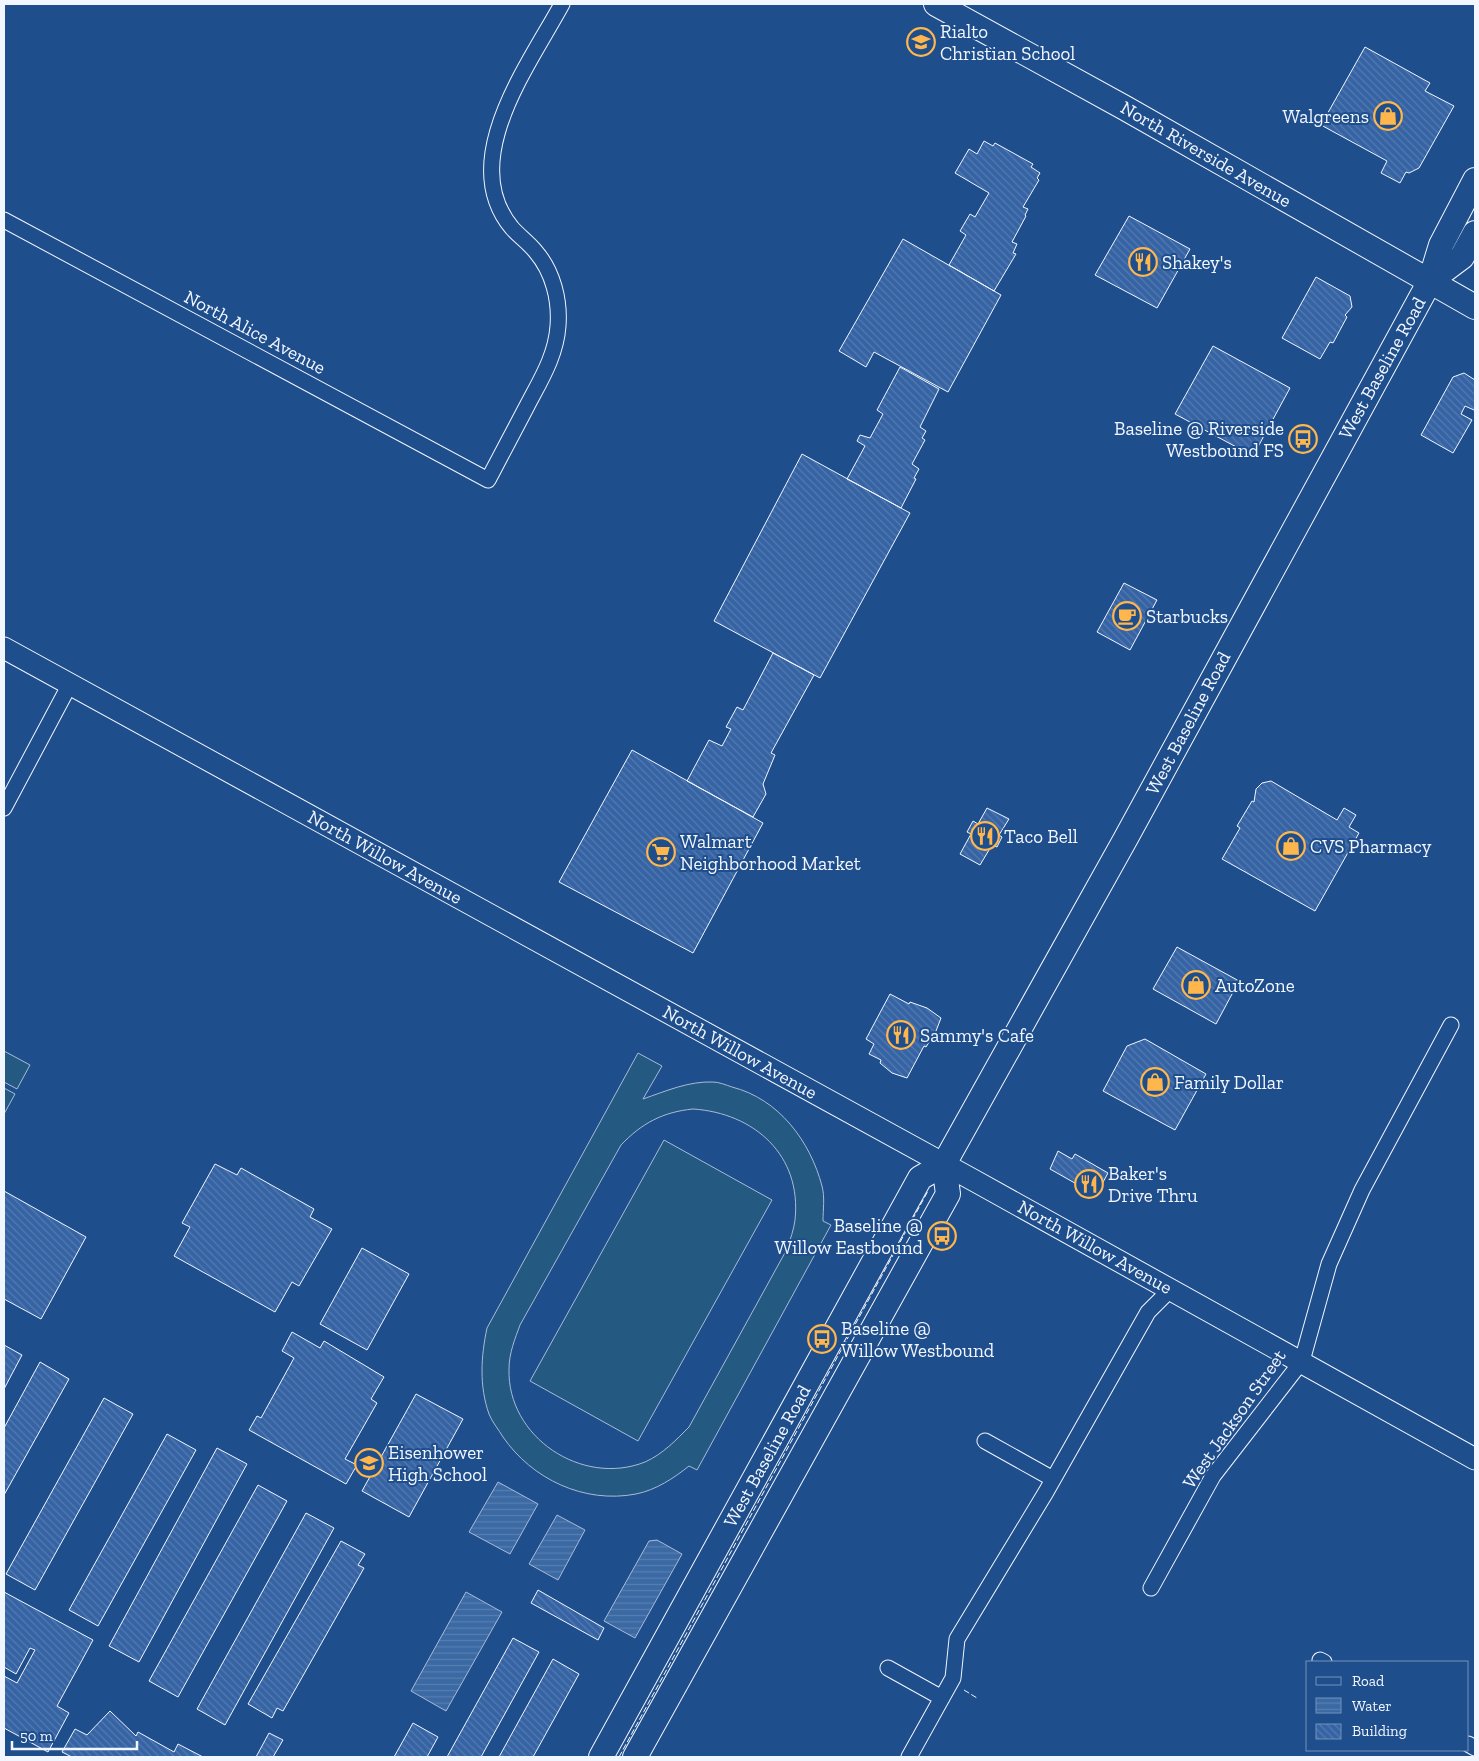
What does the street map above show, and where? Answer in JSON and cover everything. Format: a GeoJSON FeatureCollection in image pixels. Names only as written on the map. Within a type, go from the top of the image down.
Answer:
{"type":"FeatureCollection","features":[{"type":"Feature","properties":{"kind":"main road","name":"North Riverside Avenue"},"geometry":{"type":"LineString","coordinates":[[936,4],[1125,108],[1475,307]]}},
{"type":"Feature","properties":{"kind":"main road"},"geometry":{"type":"LineString","coordinates":[[1430,282],[1441,245],[1475,180]]}},
{"type":"Feature","properties":{"kind":"main road"},"geometry":{"type":"LineString","coordinates":[[1430,282],[1462,258],[1475,233]]}},
{"type":"Feature","properties":{"kind":"main road","name":"West Baseline Road"},"geometry":{"type":"LineString","coordinates":[[601,1757],[920,1178],[944,1164],[1126,838],[1430,282]]}},
{"type":"Feature","properties":{"kind":"main road","name":"West Baseline Road"},"geometry":{"type":"LineString","coordinates":[[635,1757],[948,1194],[944,1164]]}},
{"type":"Feature","properties":{"kind":"street","name":"North Alice Avenue"},"geometry":{"type":"LineString","coordinates":[[4,220],[488,480],[549,364],[558,324],[557,298],[544,264],[536,252],[512,228],[499,208],[492,185],[492,151],[502,116],[562,4]]}},
{"type":"Feature","properties":{"kind":"street","name":"North Willow Avenue"},"geometry":{"type":"LineString","coordinates":[[4,648],[1474,1456]]}},
{"type":"Feature","properties":{"kind":"street"},"geometry":{"type":"LineString","coordinates":[[4,808],[70,684]]}},
{"type":"Feature","properties":{"kind":"street","name":"West Jackson Street"},"geometry":{"type":"LineString","coordinates":[[1152,1588],[1214,1476],[1302,1361],[1329,1264],[1336,1248],[1362,1190],[1451,1025]]}},
{"type":"Feature","properties":{"kind":"street"},"geometry":{"type":"LineString","coordinates":[[909,1757],[953,1678],[957,1639],[1053,1479],[1148,1312],[1171,1289]]}},
{"type":"Feature","properties":{"kind":"street"},"geometry":{"type":"LineString","coordinates":[[985,1441],[1053,1479]]}},
{"type":"Feature","properties":{"kind":"street"},"geometry":{"type":"LineString","coordinates":[[888,1668],[942,1698]]}},
{"type":"Feature","properties":{"kind":"shaded area"},"geometry":{"type":"Polygon","coordinates":[[[4,1051],[30,1065],[17,1089],[4,1082],[4,1051]]]}},
{"type":"Feature","properties":{"kind":"shaded area"},"geometry":{"type":"Polygon","coordinates":[[[638,1053],[662,1066],[643,1099],[695,1083],[718,1082],[749,1093],[764,1101],[790,1124],[801,1138],[817,1169],[823,1190],[823,1221],[831,1225],[697,1470],[689,1466],[651,1490],[617,1496],[597,1495],[579,1491],[561,1485],[544,1476],[515,1452],[489,1414],[482,1382],[483,1349],[487,1328],[638,1053]],[[693,1109],[663,1116],[645,1125],[621,1145],[520,1325],[509,1363],[512,1394],[521,1416],[535,1435],[553,1450],[574,1461],[597,1468],[621,1468],[652,1459],[674,1442],[689,1427],[787,1249],[795,1220],[795,1197],[791,1176],[782,1157],[770,1142],[754,1129],[736,1119],[715,1112],[693,1109]]]}},
{"type":"Feature","properties":{"kind":"shaded area"},"geometry":{"type":"Polygon","coordinates":[[[4,1088],[15,1094],[4,1114],[4,1088]]]}},
{"type":"Feature","properties":{"kind":"shaded area"},"geometry":{"type":"Polygon","coordinates":[[[664,1140],[772,1200],[638,1441],[530,1381],[664,1140]]]}},
{"type":"Feature","properties":{"kind":"water"},"geometry":{"type":"Polygon","coordinates":[[[498,1482],[538,1504],[510,1554],[469,1532],[498,1482]]]}},
{"type":"Feature","properties":{"kind":"water"},"geometry":{"type":"Polygon","coordinates":[[[557,1515],[585,1530],[558,1580],[529,1564],[557,1515]]]}},
{"type":"Feature","properties":{"kind":"water"},"geometry":{"type":"Polygon","coordinates":[[[657,1540],[682,1554],[635,1638],[604,1621],[649,1541],[657,1540]]]}},
{"type":"Feature","properties":{"kind":"water"},"geometry":{"type":"Polygon","coordinates":[[[466,1592],[502,1612],[446,1711],[411,1691],[466,1592]]]}},
{"type":"Feature","properties":{"kind":"building","name":"Walgreens"},"geometry":{"type":"Polygon","coordinates":[[[1365,47],[1430,83],[1425,91],[1454,106],[1419,168],[1409,173],[1406,172],[1400,183],[1381,173],[1387,161],[1321,125],[1365,47]]]}},
{"type":"Feature","properties":{"kind":"building"},"geometry":{"type":"Polygon","coordinates":[[[984,141],[993,146],[995,143],[1033,164],[1031,167],[1040,173],[1037,178],[1039,180],[1023,207],[1028,209],[1026,216],[1012,242],[1017,244],[1013,253],[1016,254],[994,291],[949,265],[966,235],[960,231],[970,214],[975,217],[989,193],[955,173],[969,149],[977,154],[984,141]]]}},
{"type":"Feature","properties":{"kind":"building","name":"Shakey's"},"geometry":{"type":"Polygon","coordinates":[[[1129,216],[1190,249],[1157,308],[1095,275],[1129,216]]]}},
{"type":"Feature","properties":{"kind":"building"},"geometry":{"type":"Polygon","coordinates":[[[903,239],[1001,295],[948,392],[874,352],[866,367],[839,351],[903,239]]]}},
{"type":"Feature","properties":{"kind":"building"},"geometry":{"type":"Polygon","coordinates":[[[1316,277],[1350,296],[1352,307],[1345,315],[1347,317],[1333,343],[1330,342],[1320,359],[1282,338],[1316,277]]]}},
{"type":"Feature","properties":{"kind":"building"},"geometry":{"type":"Polygon","coordinates":[[[1213,346],[1290,388],[1253,456],[1175,414],[1213,346]]]}},
{"type":"Feature","properties":{"kind":"building"},"geometry":{"type":"Polygon","coordinates":[[[900,367],[939,389],[920,427],[926,431],[922,438],[925,440],[912,464],[919,469],[901,508],[847,479],[865,446],[857,441],[860,435],[870,438],[883,414],[877,410],[900,367]]]}},
{"type":"Feature","properties":{"kind":"building"},"geometry":{"type":"Polygon","coordinates":[[[1464,373],[1475,380],[1475,409],[1465,406],[1461,414],[1472,420],[1453,453],[1421,435],[1453,377],[1464,373]]]}},
{"type":"Feature","properties":{"kind":"building"},"geometry":{"type":"Polygon","coordinates":[[[802,454],[910,513],[820,678],[714,621],[802,454]]]}},
{"type":"Feature","properties":{"kind":"building","name":"Starbucks"},"geometry":{"type":"Polygon","coordinates":[[[1124,583],[1157,600],[1130,650],[1097,632],[1124,583]]]}},
{"type":"Feature","properties":{"kind":"building"},"geometry":{"type":"Polygon","coordinates":[[[773,653],[814,675],[771,753],[775,755],[763,784],[766,794],[753,817],[687,781],[709,740],[722,746],[731,729],[726,727],[737,707],[743,710],[773,653]]]}},
{"type":"Feature","properties":{"kind":"building","name":"Walmart Neighborhood Market"},"geometry":{"type":"Polygon","coordinates":[[[632,750],[763,823],[693,953],[559,882],[632,750]]]}},
{"type":"Feature","properties":{"kind":"building","name":"CVS Pharmacy"},"geometry":{"type":"Polygon","coordinates":[[[1271,781],[1337,820],[1344,808],[1356,815],[1349,827],[1359,833],[1315,911],[1222,859],[1240,828],[1237,826],[1252,801],[1254,802],[1256,789],[1262,783],[1271,781]]]}},
{"type":"Feature","properties":{"kind":"building","name":"Taco Bell"},"geometry":{"type":"Polygon","coordinates":[[[987,808],[1009,819],[999,835],[1002,837],[997,847],[992,845],[980,865],[960,854],[971,834],[967,832],[973,821],[978,824],[987,808]]]}},
{"type":"Feature","properties":{"kind":"building","name":"AutoZone"},"geometry":{"type":"Polygon","coordinates":[[[1177,947],[1239,981],[1216,1024],[1153,989],[1177,947]]]}},
{"type":"Feature","properties":{"kind":"building","name":"Sammy's Cafe"},"geometry":{"type":"Polygon","coordinates":[[[890,994],[909,1004],[910,1002],[927,1008],[941,1018],[936,1031],[926,1047],[924,1046],[907,1078],[892,1073],[880,1063],[881,1060],[869,1054],[874,1044],[866,1039],[890,994]]]}},
{"type":"Feature","properties":{"kind":"building","name":"Family Dollar"},"geometry":{"type":"Polygon","coordinates":[[[1145,1039],[1206,1074],[1175,1130],[1103,1091],[1127,1046],[1145,1039]]]}},
{"type":"Feature","properties":{"kind":"building","name":"Baker's Drive Thru"},"geometry":{"type":"Polygon","coordinates":[[[1058,1151],[1072,1159],[1075,1154],[1108,1173],[1096,1195],[1050,1169],[1058,1151]]]}},
{"type":"Feature","properties":{"kind":"building"},"geometry":{"type":"Polygon","coordinates":[[[215,1164],[237,1175],[241,1168],[314,1209],[310,1217],[332,1229],[299,1286],[292,1282],[275,1312],[174,1256],[190,1227],[182,1223],[215,1164]]]}},
{"type":"Feature","properties":{"kind":"building"},"geometry":{"type":"Polygon","coordinates":[[[4,1191],[86,1237],[41,1319],[4,1299],[4,1191]]]}},
{"type":"Feature","properties":{"kind":"building"},"geometry":{"type":"Polygon","coordinates":[[[362,1248],[409,1274],[367,1350],[320,1324],[362,1248]]]}},
{"type":"Feature","properties":{"kind":"building"},"geometry":{"type":"Polygon","coordinates":[[[292,1332],[320,1348],[324,1341],[384,1377],[371,1399],[377,1403],[345,1459],[357,1465],[346,1484],[249,1430],[257,1416],[261,1418],[294,1358],[282,1351],[292,1332]]]}},
{"type":"Feature","properties":{"kind":"building"},"geometry":{"type":"Polygon","coordinates":[[[4,1345],[22,1355],[4,1389],[4,1345]]]}},
{"type":"Feature","properties":{"kind":"building"},"geometry":{"type":"Polygon","coordinates":[[[40,1362],[69,1379],[4,1495],[4,1428],[40,1362]]]}},
{"type":"Feature","properties":{"kind":"building"},"geometry":{"type":"Polygon","coordinates":[[[416,1394],[463,1419],[409,1517],[362,1491],[416,1394]]]}},
{"type":"Feature","properties":{"kind":"building"},"geometry":{"type":"Polygon","coordinates":[[[104,1398],[133,1414],[35,1590],[6,1574],[104,1398]]]}},
{"type":"Feature","properties":{"kind":"building"},"geometry":{"type":"Polygon","coordinates":[[[167,1434],[196,1450],[98,1626],[69,1610],[167,1434]]]}},
{"type":"Feature","properties":{"kind":"building"},"geometry":{"type":"Polygon","coordinates":[[[217,1448],[247,1464],[139,1662],[109,1646],[217,1448]]]}},
{"type":"Feature","properties":{"kind":"building"},"geometry":{"type":"Polygon","coordinates":[[[258,1485],[287,1501],[178,1697],[149,1681],[258,1485]]]}},
{"type":"Feature","properties":{"kind":"building"},"geometry":{"type":"Polygon","coordinates":[[[306,1513],[334,1528],[225,1725],[197,1709],[306,1513]]]}},
{"type":"Feature","properties":{"kind":"building"},"geometry":{"type":"Polygon","coordinates":[[[341,1541],[365,1554],[358,1565],[364,1568],[283,1711],[277,1708],[272,1718],[248,1704],[341,1541]]]}},
{"type":"Feature","properties":{"kind":"building"},"geometry":{"type":"Polygon","coordinates":[[[538,1590],[604,1628],[598,1640],[531,1603],[538,1590]]]}},
{"type":"Feature","properties":{"kind":"building"},"geometry":{"type":"Polygon","coordinates":[[[4,1592],[93,1640],[57,1706],[69,1713],[48,1752],[4,1728],[4,1676],[17,1683],[35,1650],[30,1648],[16,1674],[4,1667],[4,1592]]]}},
{"type":"Feature","properties":{"kind":"building"},"geometry":{"type":"Polygon","coordinates":[[[513,1638],[539,1652],[481,1757],[447,1757],[513,1638]]]}},
{"type":"Feature","properties":{"kind":"building"},"geometry":{"type":"Polygon","coordinates":[[[553,1659],[579,1674],[533,1757],[499,1757],[553,1659]]]}},
{"type":"Feature","properties":{"kind":"building"},"geometry":{"type":"Polygon","coordinates":[[[110,1711],[136,1736],[138,1732],[174,1752],[178,1744],[203,1757],[72,1757],[62,1752],[75,1729],[87,1735],[110,1711]]]}},
{"type":"Feature","properties":{"kind":"building"},"geometry":{"type":"Polygon","coordinates":[[[413,1723],[438,1737],[427,1757],[394,1757],[413,1723]]]}},
{"type":"Feature","properties":{"kind":"building"},"geometry":{"type":"Polygon","coordinates":[[[269,1733],[283,1740],[273,1757],[256,1757],[269,1733]]]}},
{"type":"Feature","properties":{"kind":"fence"},"geometry":{"type":"LineString","coordinates":[[619,1757],[928,1191]]}},
{"type":"Feature","properties":{"kind":"fence"},"geometry":{"type":"LineString","coordinates":[[964,1690],[977,1698]]}},
{"type":"Feature","properties":{"kind":"place","name":"Rialto Christian School"},"geometry":{"type":"Point","coordinates":[921,42]}},
{"type":"Feature","properties":{"kind":"place","name":"Walgreens"},"geometry":{"type":"Point","coordinates":[1388,116]}},
{"type":"Feature","properties":{"kind":"place","name":"Shakey's"},"geometry":{"type":"Point","coordinates":[1143,262]}},
{"type":"Feature","properties":{"kind":"place","name":"Baseline @ Riverside Westbound FS"},"geometry":{"type":"Point","coordinates":[1303,439]}},
{"type":"Feature","properties":{"kind":"place","name":"Starbucks"},"geometry":{"type":"Point","coordinates":[1127,616]}},
{"type":"Feature","properties":{"kind":"place","name":"Taco Bell"},"geometry":{"type":"Point","coordinates":[985,836]}},
{"type":"Feature","properties":{"kind":"place","name":"CVS Pharmacy"},"geometry":{"type":"Point","coordinates":[1291,846]}},
{"type":"Feature","properties":{"kind":"place","name":"Walmart Neighborhood Market"},"geometry":{"type":"Point","coordinates":[661,852]}},
{"type":"Feature","properties":{"kind":"place","name":"AutoZone"},"geometry":{"type":"Point","coordinates":[1196,985]}},
{"type":"Feature","properties":{"kind":"place","name":"Sammy's Cafe"},"geometry":{"type":"Point","coordinates":[901,1035]}},
{"type":"Feature","properties":{"kind":"place","name":"Family Dollar"},"geometry":{"type":"Point","coordinates":[1155,1082]}},
{"type":"Feature","properties":{"kind":"place","name":"Baker's Drive Thru"},"geometry":{"type":"Point","coordinates":[1089,1184]}},
{"type":"Feature","properties":{"kind":"place","name":"Baseline @ Willow Eastbound"},"geometry":{"type":"Point","coordinates":[942,1236]}},
{"type":"Feature","properties":{"kind":"place","name":"Baseline @ Willow Westbound"},"geometry":{"type":"Point","coordinates":[822,1339]}},
{"type":"Feature","properties":{"kind":"place","name":"Eisenhower High School"},"geometry":{"type":"Point","coordinates":[369,1463]}}]}
